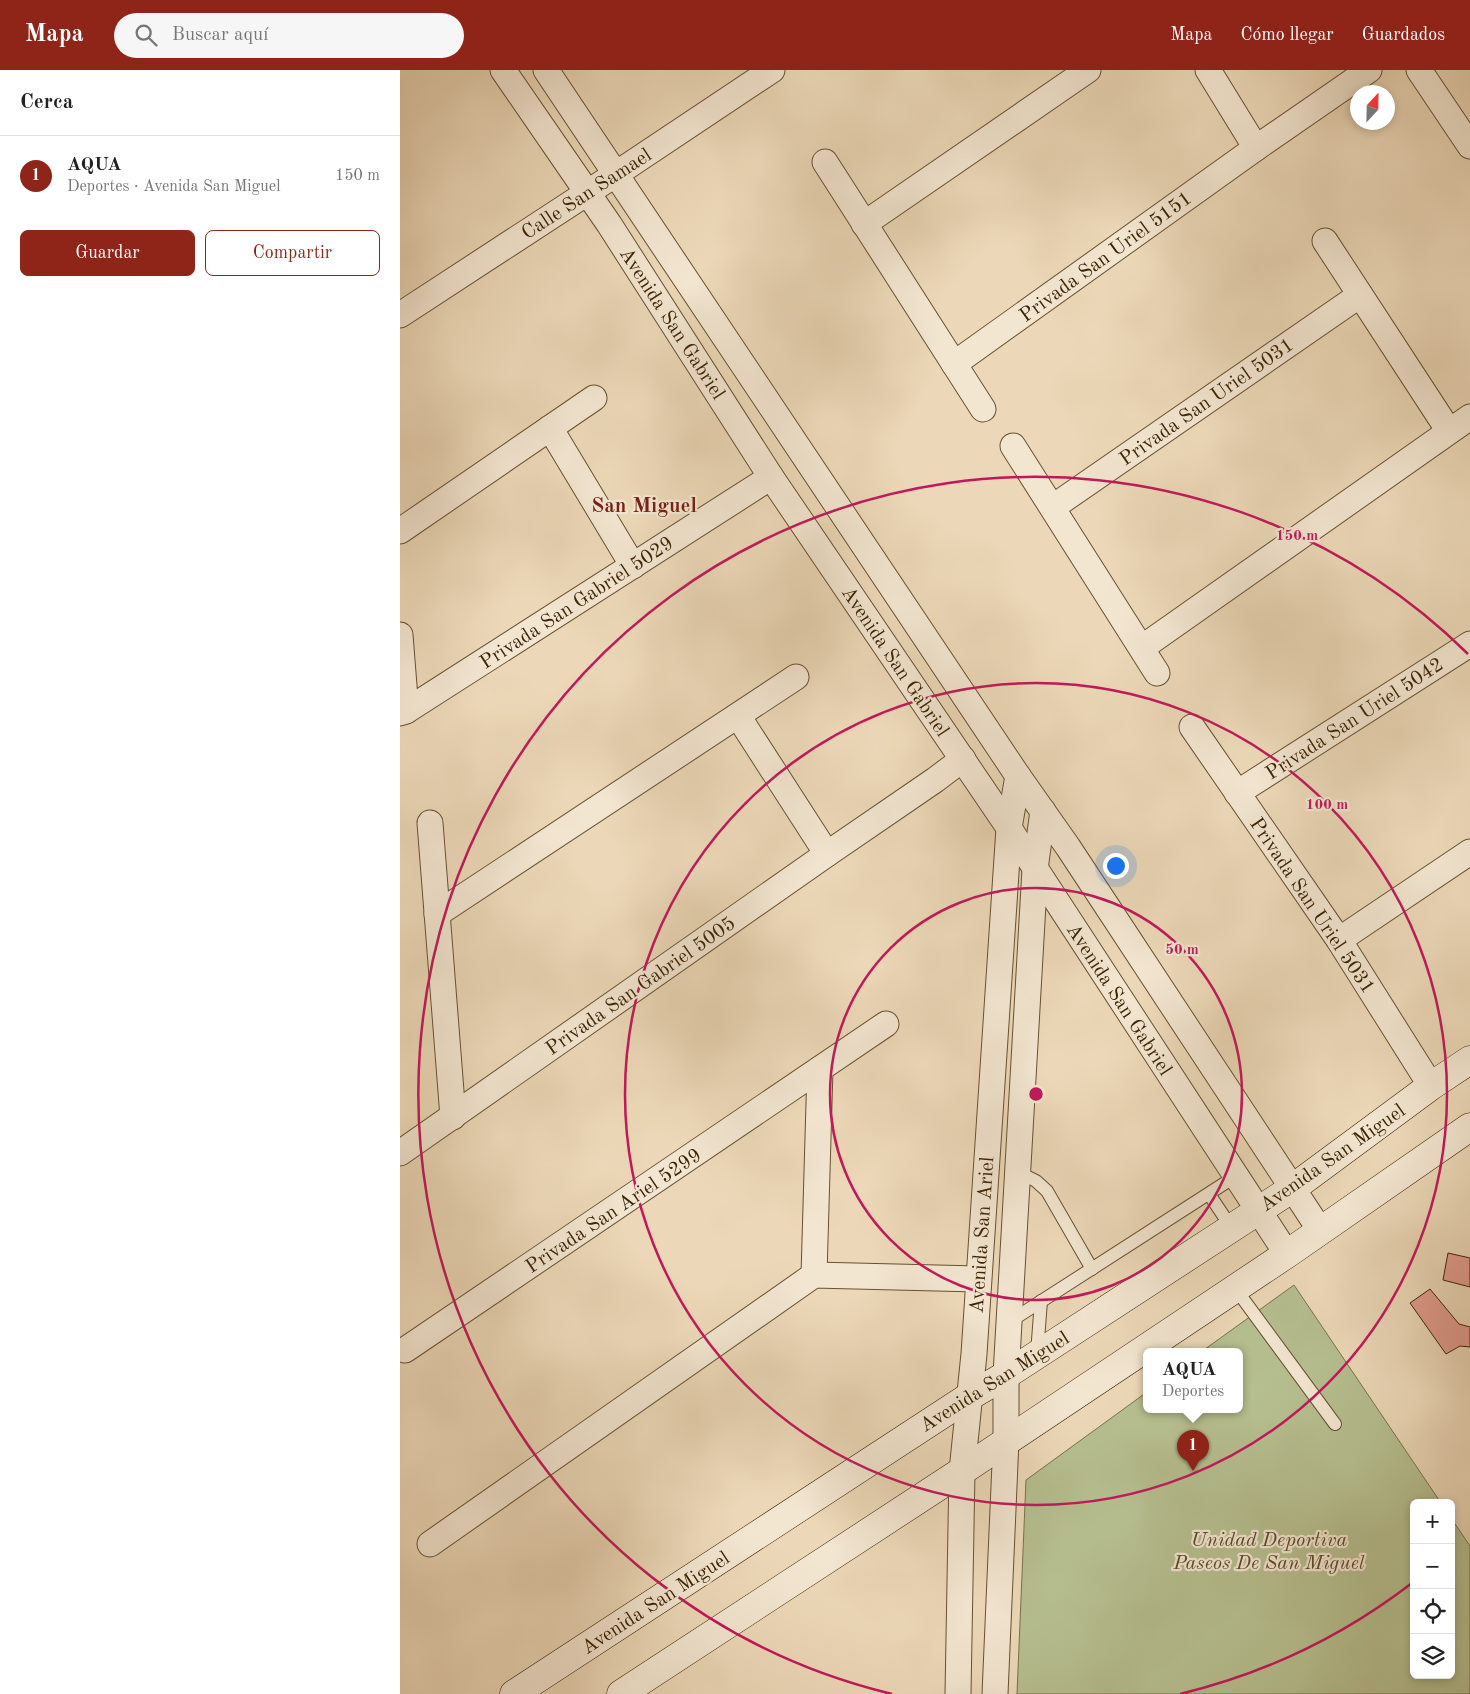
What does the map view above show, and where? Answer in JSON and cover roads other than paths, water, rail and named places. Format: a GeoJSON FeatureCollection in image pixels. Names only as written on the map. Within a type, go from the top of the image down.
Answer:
{"type":"FeatureCollection","features":[{"type":"Feature","properties":{"kind":"main road","name":"Avenida San Miguel"},"geometry":{"type":"LineString","coordinates":[[514,1694],[970,1396],[1006,1375],[1293,1188],[1431,1086],[1470,1060]]}},
{"type":"Feature","properties":{"kind":"main road"},"geometry":{"type":"LineString","coordinates":[[1145,1348],[1287,1254],[1470,1127]]}},
{"type":"Feature","properties":{"kind":"main road"},"geometry":{"type":"LineString","coordinates":[[621,1694],[962,1471],[1143,1349]]}},
{"type":"Feature","properties":{"kind":"street","name":"Avenida San Gabriel"},"geometry":{"type":"LineString","coordinates":[[503,70],[609,224],[771,476],[1009,828],[1287,1254]]}},
{"type":"Feature","properties":{"kind":"street","name":"Avenida San Gabriel"},"geometry":{"type":"LineString","coordinates":[[546,70],[1043,811],[1320,1230]]}},
{"type":"Feature","properties":{"kind":"street","name":"Calle San Samael"},"geometry":{"type":"LineString","coordinates":[[400,315],[772,70]]}},
{"type":"Feature","properties":{"kind":"street"},"geometry":{"type":"LineString","coordinates":[[864,224],[1088,70]]}},
{"type":"Feature","properties":{"kind":"street"},"geometry":{"type":"LineString","coordinates":[[1208,70],[1256,148]]}},
{"type":"Feature","properties":{"kind":"street","name":"Privada San Uriel 5151"},"geometry":{"type":"LineString","coordinates":[[954,364],[1256,148],[1369,70]]}},
{"type":"Feature","properties":{"kind":"street"},"geometry":{"type":"LineString","coordinates":[[1419,70],[1470,146]]}},
{"type":"Feature","properties":{"kind":"street"},"geometry":{"type":"LineString","coordinates":[[825,162],[983,409]]}},
{"type":"Feature","properties":{"kind":"street"},"geometry":{"type":"LineString","coordinates":[[1325,241],[1449,431]]}},
{"type":"Feature","properties":{"kind":"street","name":"Privada San Uriel 5031"},"geometry":{"type":"LineString","coordinates":[[1053,507],[1360,295]]}},
{"type":"Feature","properties":{"kind":"street"},"geometry":{"type":"LineString","coordinates":[[400,531],[594,398]]}},
{"type":"Feature","properties":{"kind":"street"},"geometry":{"type":"LineString","coordinates":[[1142,647],[1470,417]]}},
{"type":"Feature","properties":{"kind":"street"},"geometry":{"type":"LineString","coordinates":[[550,428],[633,566]]}},
{"type":"Feature","properties":{"kind":"street"},"geometry":{"type":"LineString","coordinates":[[1013,446],[1157,672]]}},
{"type":"Feature","properties":{"kind":"street","name":"Privada San Gabriel 5029"},"geometry":{"type":"LineString","coordinates":[[403,712],[771,476]]}},
{"type":"Feature","properties":{"kind":"street","name":"Privada San Gabriel 5029"},"geometry":{"type":"LineString","coordinates":[[400,635],[403,712]]}},
{"type":"Feature","properties":{"kind":"street","name":"Privada San Uriel 5042"},"geometry":{"type":"LineString","coordinates":[[1238,793],[1470,644]]}},
{"type":"Feature","properties":{"kind":"street"},"geometry":{"type":"LineString","coordinates":[[437,914],[796,677]]}},
{"type":"Feature","properties":{"kind":"street"},"geometry":{"type":"LineString","coordinates":[[738,716],[827,854]]}},
{"type":"Feature","properties":{"kind":"street","name":"Privada San Uriel 5031"},"geometry":{"type":"LineString","coordinates":[[1192,727],[1339,940],[1431,1086]]}},
{"type":"Feature","properties":{"kind":"street","name":"Privada San Gabriel 5005"},"geometry":{"type":"LineString","coordinates":[[400,1153],[963,759]]}},
{"type":"Feature","properties":{"kind":"street","name":"Avenida San Ariel"},"geometry":{"type":"LineString","coordinates":[[958,1694],[962,1471],[970,1396],[1009,828],[1018,776]]}},
{"type":"Feature","properties":{"kind":"street","name":"Avenida San Ariel"},"geometry":{"type":"LineString","coordinates":[[995,1694],[1006,1440],[1006,1375],[1035,870],[1043,811]]}},
{"type":"Feature","properties":{"kind":"street"},"geometry":{"type":"LineString","coordinates":[[430,823],[453,1117]]}},
{"type":"Feature","properties":{"kind":"street"},"geometry":{"type":"LineString","coordinates":[[1339,940],[1470,852]]}},
{"type":"Feature","properties":{"kind":"street","name":"Privada San Ariel 5299"},"geometry":{"type":"LineString","coordinates":[[405,1350],[886,1024]]}},
{"type":"Feature","properties":{"kind":"street"},"geometry":{"type":"LineString","coordinates":[[814,1275],[820,1070]]}},
{"type":"Feature","properties":{"kind":"street"},"geometry":{"type":"LineString","coordinates":[[430,1544],[814,1275],[978,1280]]}},
{"type":"Feature","properties":{"kind":"lane"},"geometry":{"type":"LineString","coordinates":[[1018,1172],[1036,1181],[1047,1191],[1092,1269]]}},
{"type":"Feature","properties":{"kind":"lane"},"geometry":{"type":"LineString","coordinates":[[1009,1322],[1236,1176]]}},
{"type":"Feature","properties":{"kind":"lane"},"geometry":{"type":"LineString","coordinates":[[1209,1194],[1231,1227]]}},
{"type":"Feature","properties":{"kind":"lane"},"geometry":{"type":"LineString","coordinates":[[1235,1288],[1335,1424]]}},
{"type":"Feature","properties":{"kind":"lane"},"geometry":{"type":"LineString","coordinates":[[1036,1355],[1041,1301]]}},
{"type":"Feature","properties":{"kind":"place","name":"AQUA"},"geometry":{"type":"Point","coordinates":[1193,1471]}},
{"type":"Feature","properties":{"kind":"district","name":"San Miguel"},"geometry":{"type":"Point","coordinates":[644,505]}},
{"type":"Feature","properties":{"kind":"park label","name":"Unidad Deportiva Paseos De San Miguel"},"geometry":{"type":"Point","coordinates":[1269,1550]}}]}
